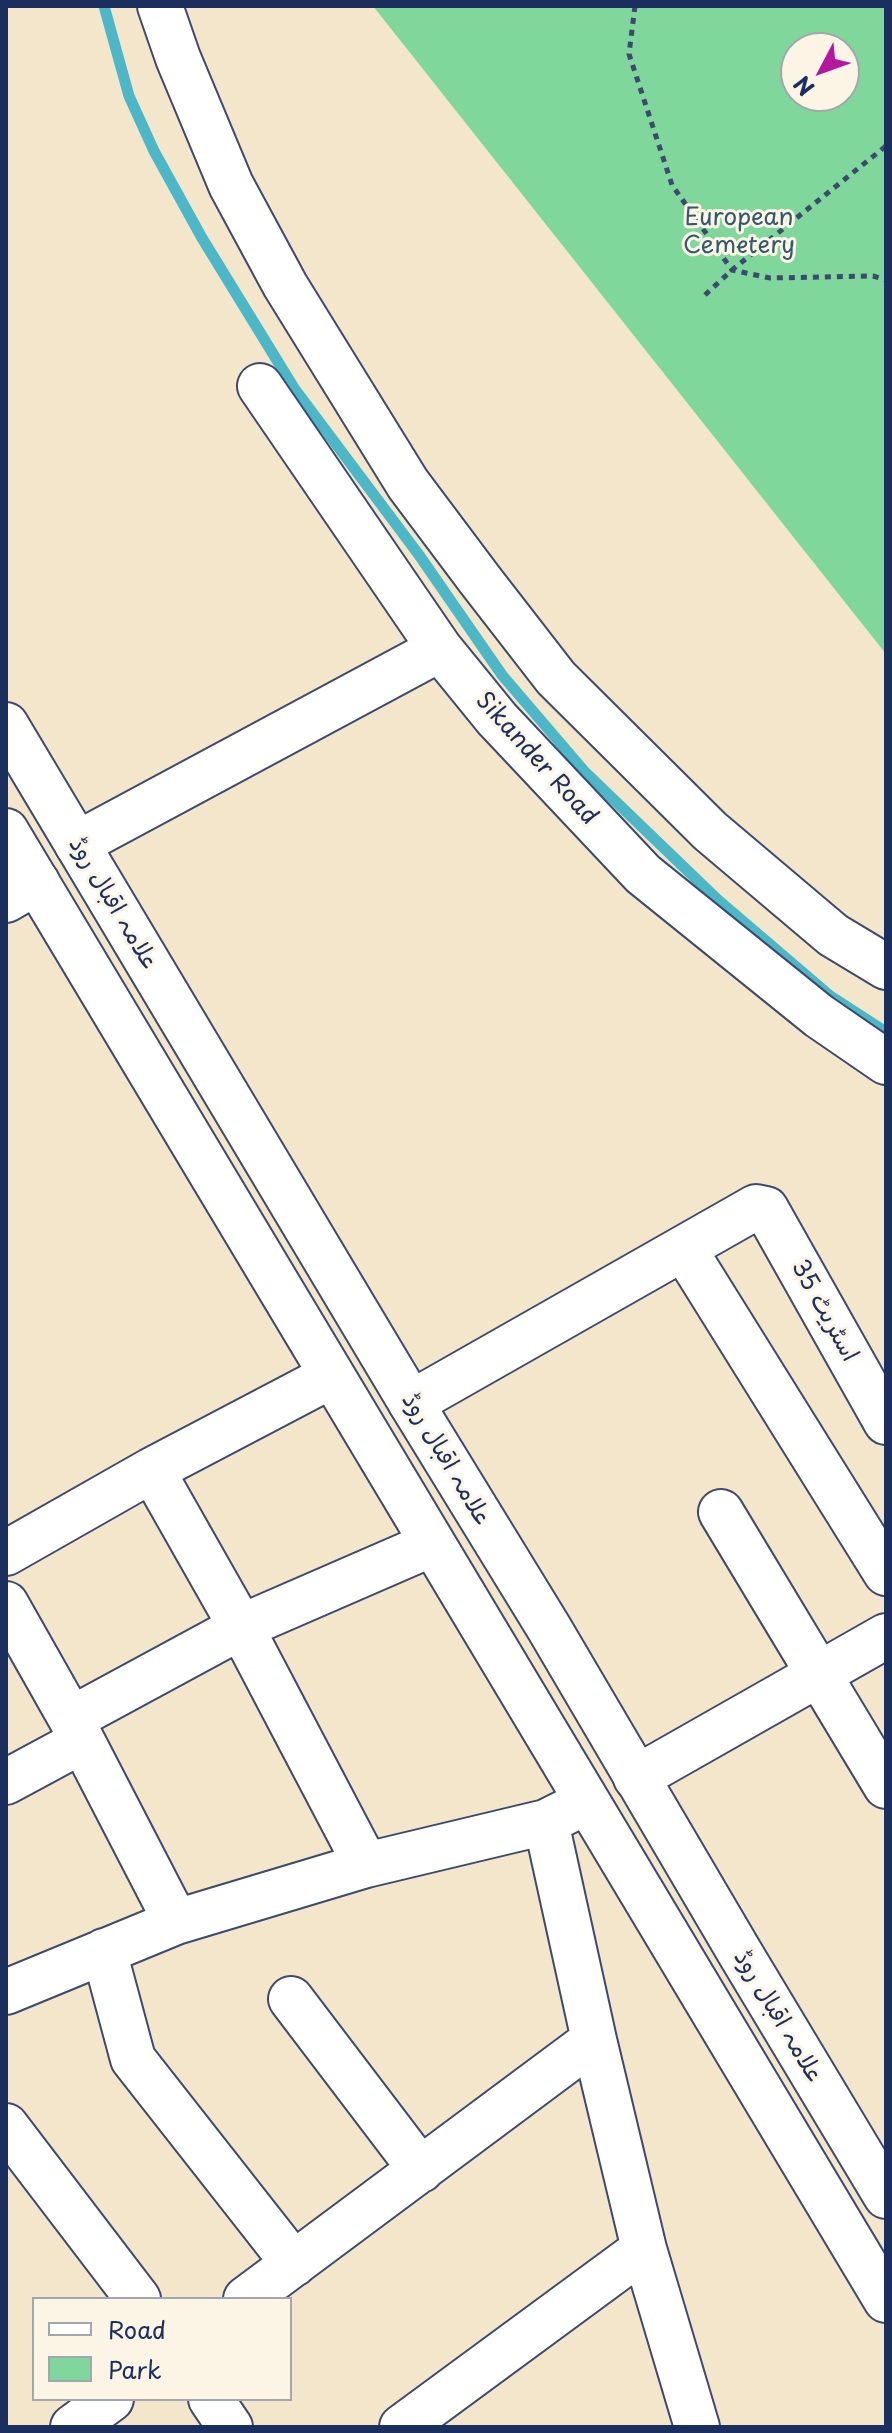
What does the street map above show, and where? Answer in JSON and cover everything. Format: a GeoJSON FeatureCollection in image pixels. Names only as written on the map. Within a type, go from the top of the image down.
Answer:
{"type":"FeatureCollection","features":[{"type":"Feature","properties":{"kind":"street"},"geometry":{"type":"LineString","coordinates":[[160,6],[178,58],[231,185],[285,285],[408,484],[480,580],[556,678],[710,831],[833,935],[886,967]]}},
{"type":"Feature","properties":{"kind":"street","name":"Sikander Road"},"geometry":{"type":"LineString","coordinates":[[260,386],[440,649],[497,719],[643,874],[819,1016],[877,1044]]}},
{"type":"Feature","properties":{"kind":"street"},"geometry":{"type":"LineString","coordinates":[[77,844],[440,649]]}},
{"type":"Feature","properties":{"kind":"street","name":"علامہ اقبال روڈ"},"geometry":{"type":"LineString","coordinates":[[6,725],[886,2196]]}},
{"type":"Feature","properties":{"kind":"street"},"geometry":{"type":"LineString","coordinates":[[6,831],[22,891],[331,1376],[886,2300]]}},
{"type":"Feature","properties":{"kind":"street","name":"اسٹریٹ 35"},"geometry":{"type":"LineString","coordinates":[[684,1249],[756,1207],[766,1209],[886,1422]]}},
{"type":"Feature","properties":{"kind":"street"},"geometry":{"type":"LineString","coordinates":[[411,1403],[684,1249],[886,1573]]}},
{"type":"Feature","properties":{"kind":"street"},"geometry":{"type":"LineString","coordinates":[[6,1553],[152,1470],[331,1376]]}},
{"type":"Feature","properties":{"kind":"street"},"geometry":{"type":"LineString","coordinates":[[152,1470],[241,1627],[366,1865]]}},
{"type":"Feature","properties":{"kind":"street"},"geometry":{"type":"LineString","coordinates":[[721,1512],[886,1786]]}},
{"type":"Feature","properties":{"kind":"street"},"geometry":{"type":"LineString","coordinates":[[6,1782],[77,1730],[241,1627],[432,1544]]}},
{"type":"Feature","properties":{"kind":"street"},"geometry":{"type":"LineString","coordinates":[[6,1604],[77,1730],[176,1922]]}},
{"type":"Feature","properties":{"kind":"street"},"geometry":{"type":"LineString","coordinates":[[501,1656],[549,1628]]}},
{"type":"Feature","properties":{"kind":"street"},"geometry":{"type":"LineString","coordinates":[[636,1778],[886,1636]]}},
{"type":"Feature","properties":{"kind":"street"},"geometry":{"type":"LineString","coordinates":[[6,1992],[176,1922],[366,1865],[546,1822],[586,1802]]}},
{"type":"Feature","properties":{"kind":"street"},"geometry":{"type":"LineString","coordinates":[[546,1822],[644,2249],[697,2427]]}},
{"type":"Feature","properties":{"kind":"street"},"geometry":{"type":"LineString","coordinates":[[104,1951],[133,2059],[294,2264]]}},
{"type":"Feature","properties":{"kind":"street"},"geometry":{"type":"LineString","coordinates":[[693,1980],[740,1953]]}},
{"type":"Feature","properties":{"kind":"street"},"geometry":{"type":"LineString","coordinates":[[291,1999],[421,2170]]}},
{"type":"Feature","properties":{"kind":"street"},"geometry":{"type":"LineString","coordinates":[[249,2297],[594,2040]]}},
{"type":"Feature","properties":{"kind":"street"},"geometry":{"type":"LineString","coordinates":[[6,2126],[136,2297]]}},
{"type":"Feature","properties":{"kind":"street"},"geometry":{"type":"LineString","coordinates":[[402,2427],[644,2249]]}},
{"type":"Feature","properties":{"kind":"street"},"geometry":{"type":"LineString","coordinates":[[73,2427],[108,2401]]}},
{"type":"Feature","properties":{"kind":"street"},"geometry":{"type":"LineString","coordinates":[[212,2401],[230,2427]]}},
{"type":"Feature","properties":{"kind":"path"},"geometry":{"type":"LineString","coordinates":[[635,6],[629,54],[672,185],[732,270],[770,278],[873,276],[886,280]]}},
{"type":"Feature","properties":{"kind":"path"},"geometry":{"type":"LineString","coordinates":[[705,295],[886,146]]}},
{"type":"Feature","properties":{"kind":"green space","name":"European Cemetery"},"geometry":{"type":"Polygon","coordinates":[[[373,6],[886,6],[886,654],[373,6]]]}},
{"type":"Feature","properties":{"kind":"waterway"},"geometry":{"type":"LineString","coordinates":[[104,6],[129,96],[154,151],[202,238],[294,388],[419,555],[502,675],[585,772],[718,900],[829,995],[886,1032]]}}]}
